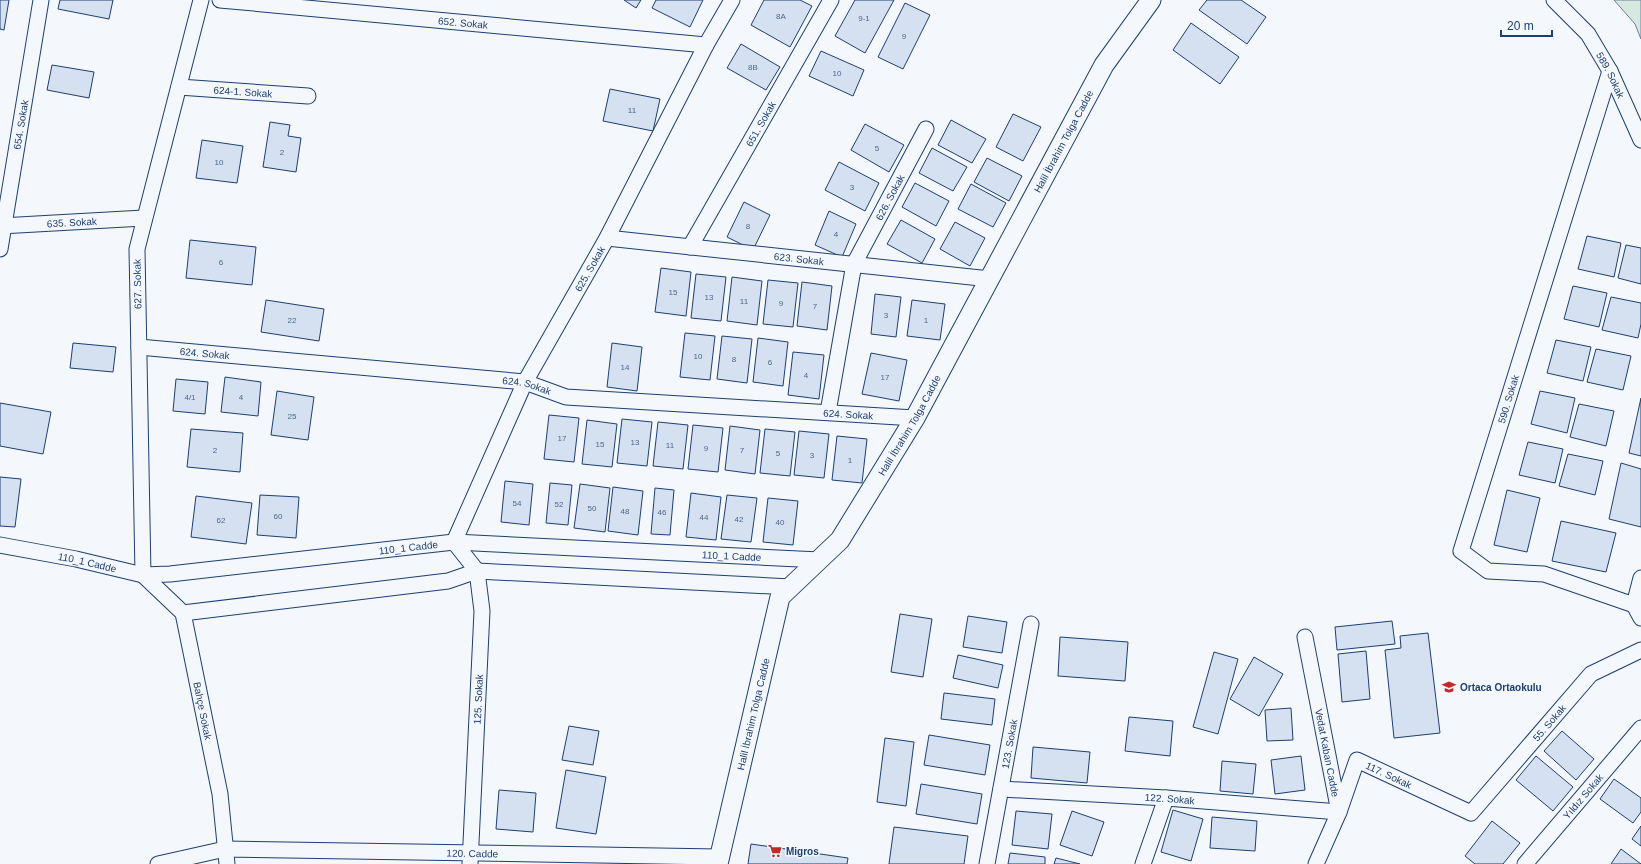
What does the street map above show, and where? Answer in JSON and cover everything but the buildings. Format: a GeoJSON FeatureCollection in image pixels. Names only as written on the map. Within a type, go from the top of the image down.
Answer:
{"type":"FeatureCollection","features":[{"type":"Feature","properties":{"kind":"street","name":"654. Sokak"},"geometry":{"type":"LineString","coordinates":[[0,249],[2,226],[41,0]]}},
{"type":"Feature","properties":{"kind":"street","name":"627. Sokak"},"geometry":{"type":"LineString","coordinates":[[143,575],[137,249],[201,0]]}},
{"type":"Feature","properties":{"kind":"street","name":"652. Sokak"},"geometry":{"type":"LineString","coordinates":[[220,0],[706,45]]}},
{"type":"Feature","properties":{"kind":"street","name":"625. Sokak"},"geometry":{"type":"LineString","coordinates":[[454,542],[525,382],[607,238],[706,45],[732,0]]}},
{"type":"Feature","properties":{"kind":"street","name":"651. Sokak"},"geometry":{"type":"LineString","coordinates":[[690,247],[831,0]]}},
{"type":"Feature","properties":{"kind":"street","name":"Halil İbrahim Tolga Cadde"},"geometry":{"type":"LineString","coordinates":[[718,860],[780,597],[840,540],[915,418],[1104,65],[1151,0]]}},
{"type":"Feature","properties":{"kind":"street","name":"589. Sokak"},"geometry":{"type":"LineString","coordinates":[[1554,0],[1588,34],[1610,71],[1641,140]]}},
{"type":"Feature","properties":{"kind":"street","name":"590. Sokak"},"geometry":{"type":"LineString","coordinates":[[1610,71],[1461,551],[1488,571],[1544,574],[1637,612]]}},
{"type":"Feature","properties":{"kind":"street","name":"624-1. Sokak"},"geometry":{"type":"LineString","coordinates":[[179,87],[308,96]]}},
{"type":"Feature","properties":{"kind":"street","name":"626. Sokak"},"geometry":{"type":"LineString","coordinates":[[828,412],[854,264],[926,129]]}},
{"type":"Feature","properties":{"kind":"street","name":"635. Sokak"},"geometry":{"type":"LineString","coordinates":[[2,226],[144,218]]}},
{"type":"Feature","properties":{"kind":"street","name":"623. Sokak"},"geometry":{"type":"LineString","coordinates":[[607,238],[990,279]]}},
{"type":"Feature","properties":{"kind":"street","name":"624. Sokak"},"geometry":{"type":"LineString","coordinates":[[138,347],[525,382],[566,397],[915,418]]}},
{"type":"Feature","properties":{"kind":"street"},"geometry":{"type":"LineString","coordinates":[[454,542],[478,571]]}},
{"type":"Feature","properties":{"kind":"street","name":"110_1 Cadde"},"geometry":{"type":"LineString","coordinates":[[0,545],[76,559],[143,575],[170,574],[454,542],[820,560]]}},
{"type":"Feature","properties":{"kind":"street"},"geometry":{"type":"LineString","coordinates":[[143,575],[183,613],[448,581],[478,571],[791,587]]}},
{"type":"Feature","properties":{"kind":"street","name":"125. Sokak"},"geometry":{"type":"LineString","coordinates":[[470,858],[482,611],[478,571]]}},
{"type":"Feature","properties":{"kind":"street"},"geometry":{"type":"LineString","coordinates":[[1637,612],[1641,578]]}},
{"type":"Feature","properties":{"kind":"street","name":"Bahçe Sokak"},"geometry":{"type":"LineString","coordinates":[[183,613],[220,794],[227,864]]}},
{"type":"Feature","properties":{"kind":"street","name":"123. Sokak"},"geometry":{"type":"LineString","coordinates":[[987,864],[1031,624]]}},
{"type":"Feature","properties":{"kind":"street","name":"Vedat Kaban Cadde"},"geometry":{"type":"LineString","coordinates":[[1305,637],[1339,812]]}},
{"type":"Feature","properties":{"kind":"street","name":"55. Sokak"},"geometry":{"type":"LineString","coordinates":[[1471,813],[1591,674],[1641,650]]}},
{"type":"Feature","properties":{"kind":"street","name":"Yıldız Sokak"},"geometry":{"type":"LineString","coordinates":[[1525,864],[1641,728]]}},
{"type":"Feature","properties":{"kind":"street","name":"117. Sokak"},"geometry":{"type":"LineString","coordinates":[[1339,812],[1356,760],[1471,813]]}},
{"type":"Feature","properties":{"kind":"street","name":"122. Sokak"},"geometry":{"type":"LineString","coordinates":[[1001,789],[1166,798],[1339,812]]}},
{"type":"Feature","properties":{"kind":"street"},"geometry":{"type":"LineString","coordinates":[[1143,864],[1166,798]]}},
{"type":"Feature","properties":{"kind":"street"},"geometry":{"type":"LineString","coordinates":[[1316,864],[1339,812]]}},
{"type":"Feature","properties":{"kind":"street","name":"120. Cadde"},"geometry":{"type":"LineString","coordinates":[[158,864],[225,849],[470,858],[718,860]]}},
{"type":"Feature","properties":{"kind":"shaded area"},"geometry":{"type":"Polygon","coordinates":[[[1614,0],[1641,0],[1641,39],[1635,24],[1614,0]]]}},
{"type":"Feature","properties":{"kind":"place","name":"Ortaca Ortaokulu"},"geometry":{"type":"Point","coordinates":[1449,687]}},
{"type":"Feature","properties":{"kind":"place","name":"Migros"},"geometry":{"type":"Point","coordinates":[775,851]}}]}
